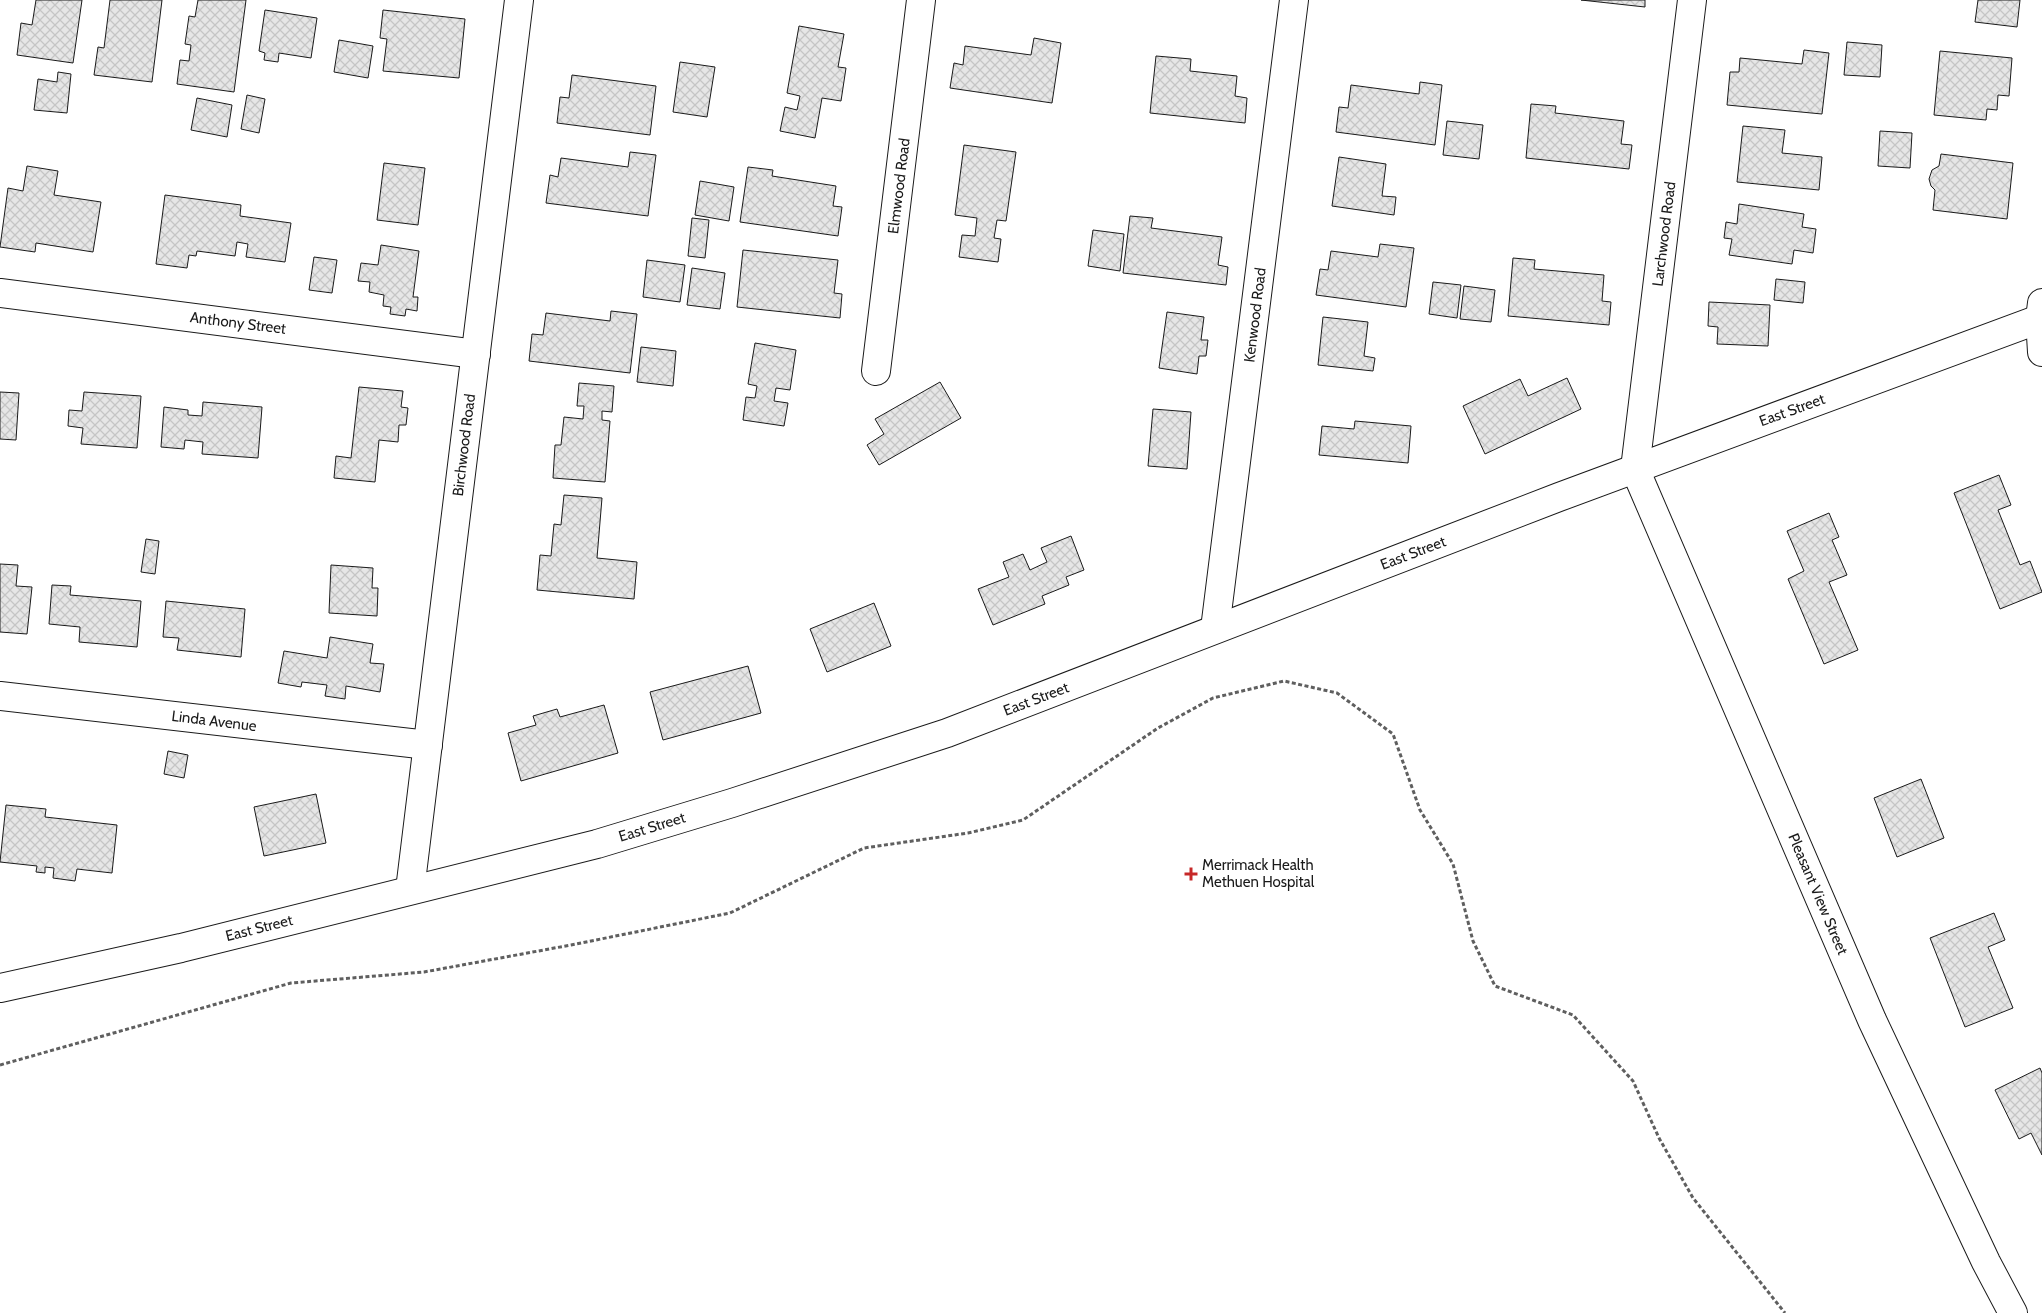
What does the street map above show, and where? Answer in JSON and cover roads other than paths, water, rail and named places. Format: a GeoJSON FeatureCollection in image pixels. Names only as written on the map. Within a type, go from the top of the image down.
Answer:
{"type":"FeatureCollection","features":[{"type":"Feature","properties":{"kind":"street","name":"Birchwood Road"},"geometry":{"type":"LineString","coordinates":[[410,890],[519,0]]}},
{"type":"Feature","properties":{"kind":"street","name":"Elmwood Road"},"geometry":{"type":"LineString","coordinates":[[876,371],[921,0]]}},
{"type":"Feature","properties":{"kind":"street","name":"Kenwood Road"},"geometry":{"type":"LineString","coordinates":[[1215,629],[1294,0]]}},
{"type":"Feature","properties":{"kind":"street","name":"Larchwood Road"},"geometry":{"type":"LineString","coordinates":[[1635,469],[1692,0]]}},
{"type":"Feature","properties":{"kind":"street","name":"Anthony Street"},"geometry":{"type":"LineString","coordinates":[[0,293],[476,354]]}},
{"type":"Feature","properties":{"kind":"street","name":"East Street"},"geometry":{"type":"LineString","coordinates":[[0,988],[47,976],[181,948],[597,844],[807,779],[947,733],[2041,313]]}},
{"type":"Feature","properties":{"kind":"street"},"geometry":{"type":"LineString","coordinates":[[2041,313],[2042,352]]}},
{"type":"Feature","properties":{"kind":"street","name":"Pleasant View Street"},"geometry":{"type":"LineString","coordinates":[[1635,469],[1872,1020],[1986,1262],[2013,1313]]}},
{"type":"Feature","properties":{"kind":"street","name":"Linda Avenue"},"geometry":{"type":"LineString","coordinates":[[0,696],[428,746]]}},
{"type":"Feature","properties":{"kind":"street"},"geometry":{"type":"LineString","coordinates":[[0,978],[47,976]]}},
{"type":"Feature","properties":{"kind":"place","name":"Merrimack Health Methuen Hospital"},"geometry":{"type":"Point","coordinates":[1191,874]}}]}
